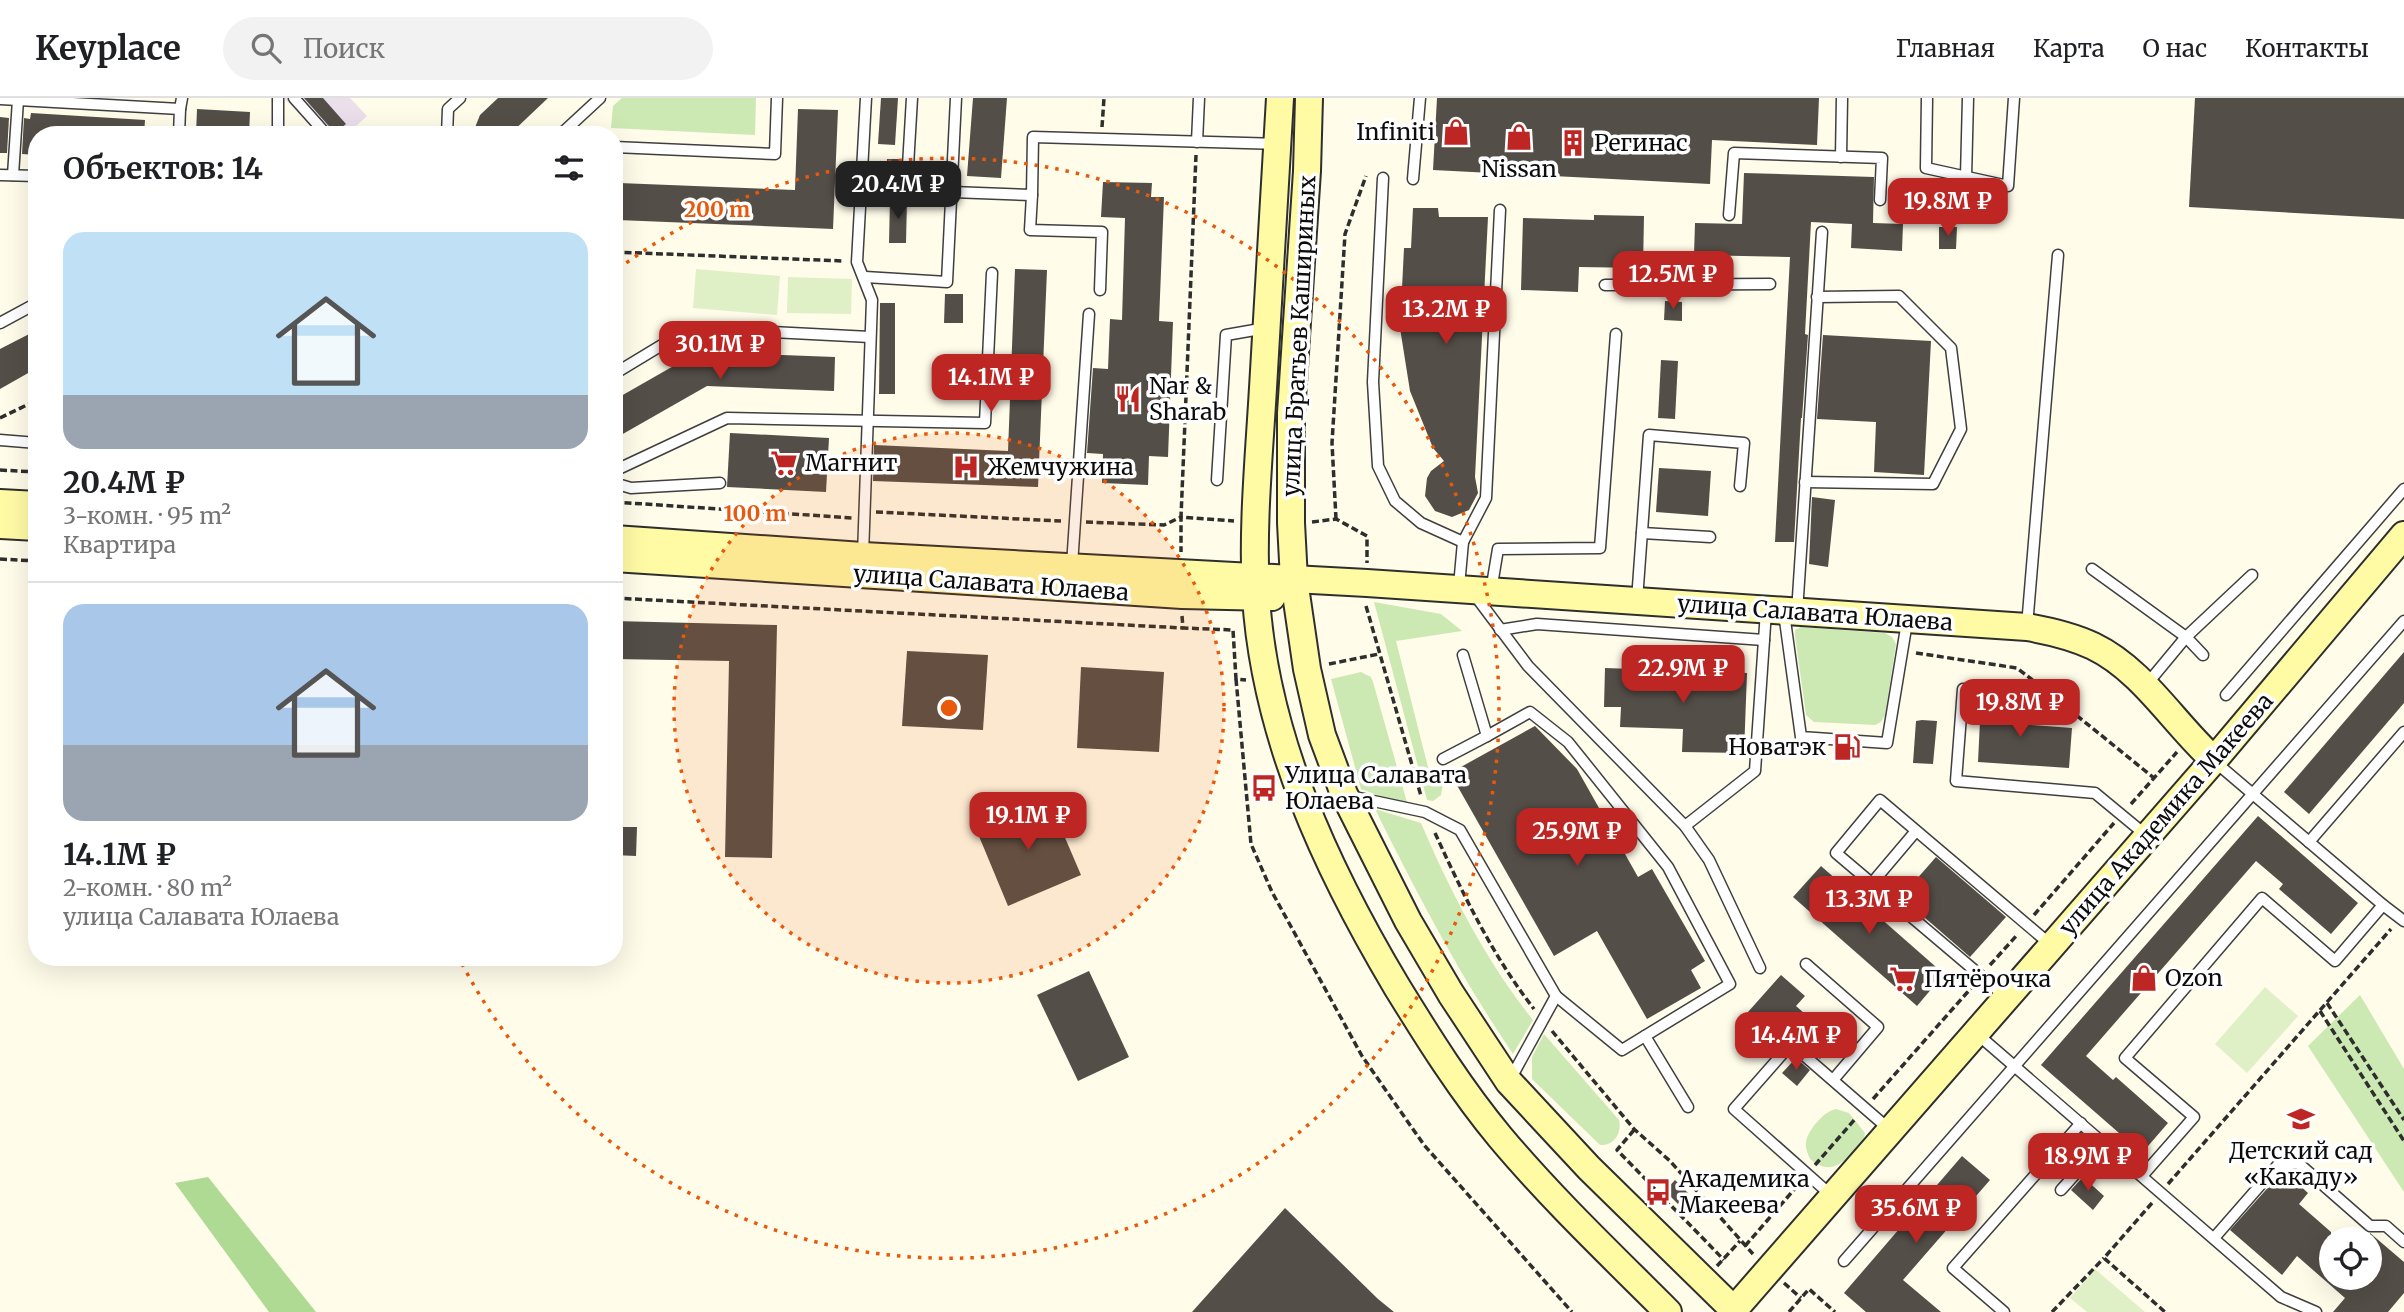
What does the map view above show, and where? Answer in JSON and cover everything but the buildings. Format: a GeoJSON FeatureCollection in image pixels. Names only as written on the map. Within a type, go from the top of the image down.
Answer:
{"type":"FeatureCollection","features":[{"type":"Feature","properties":{"kind":"main road","name":"улица Братьев Кашириных"},"geometry":{"type":"LineString","coordinates":[[1280,98],[1255,522],[1256,588],[1268,681],[1288,760],[1300,796],[1365,933],[1441,1060],[1500,1137],[1575,1220],[1668,1312]]}},
{"type":"Feature","properties":{"kind":"main road","name":"улица Братьев Кашириных"},"geometry":{"type":"LineString","coordinates":[[1309,98],[1291,423],[1291,523],[1295,588],[1307,668],[1322,735],[1344,794],[1408,921],[1451,994],[1509,1082],[1589,1168],[1734,1311]]}},
{"type":"Feature","properties":{"kind":"main road"},"geometry":{"type":"LineString","coordinates":[[1269,290],[1299,292]]}},
{"type":"Feature","properties":{"kind":"main road"},"geometry":{"type":"LineString","coordinates":[[0,503],[28,505]]}},
{"type":"Feature","properties":{"kind":"main road"},"geometry":{"type":"LineString","coordinates":[[0,525],[28,527]]}},
{"type":"Feature","properties":{"kind":"main road","name":"улица Салавата Юлаева"},"geometry":{"type":"LineString","coordinates":[[623,540],[1072,568],[1256,588]]}},
{"type":"Feature","properties":{"kind":"main road","name":"улица Академика Макеева"},"geometry":{"type":"LineString","coordinates":[[1734,1311],[2402,540]]}},
{"type":"Feature","properties":{"kind":"main road","name":"улица Салавата Юлаева"},"geometry":{"type":"LineString","coordinates":[[623,559],[1182,595],[1256,588],[1367,583],[2026,626],[2064,635],[2095,647],[2114,659],[2145,687],[2189,738],[2214,760]]}},
{"type":"Feature","properties":{"kind":"lane"},"geometry":{"type":"LineString","coordinates":[[179,126],[182,98]]}},
{"type":"Feature","properties":{"kind":"lane"},"geometry":{"type":"LineString","coordinates":[[278,98],[278,126]]}},
{"type":"Feature","properties":{"kind":"lane"},"geometry":{"type":"LineString","coordinates":[[294,98],[319,126]]}},
{"type":"Feature","properties":{"kind":"lane"},"geometry":{"type":"LineString","coordinates":[[447,126],[448,109],[460,98]]}},
{"type":"Feature","properties":{"kind":"lane"},"geometry":{"type":"LineString","coordinates":[[570,126],[600,98]]}},
{"type":"Feature","properties":{"kind":"lane"},"geometry":{"type":"LineString","coordinates":[[623,147],[775,154],[777,98]]}},
{"type":"Feature","properties":{"kind":"lane"},"geometry":{"type":"LineString","coordinates":[[863,556],[872,300],[857,262],[866,98]]}},
{"type":"Feature","properties":{"kind":"lane"},"geometry":{"type":"LineString","coordinates":[[912,98],[908,166],[953,180]]}},
{"type":"Feature","properties":{"kind":"lane"},"geometry":{"type":"LineString","coordinates":[[865,277],[947,282],[956,98]]}},
{"type":"Feature","properties":{"kind":"lane"},"geometry":{"type":"LineString","coordinates":[[1197,142],[1199,98]]}},
{"type":"Feature","properties":{"kind":"lane"},"geometry":{"type":"LineString","coordinates":[[1413,179],[1420,98]]}},
{"type":"Feature","properties":{"kind":"lane"},"geometry":{"type":"LineString","coordinates":[[1841,157],[1842,98]]}},
{"type":"Feature","properties":{"kind":"lane"},"geometry":{"type":"LineString","coordinates":[[1927,98],[1926,169],[2008,186],[2014,98]]}},
{"type":"Feature","properties":{"kind":"lane"},"geometry":{"type":"LineString","coordinates":[[1966,177],[1968,98]]}},
{"type":"Feature","properties":{"kind":"lane"},"geometry":{"type":"LineString","coordinates":[[0,99],[180,109]]}},
{"type":"Feature","properties":{"kind":"lane"},"geometry":{"type":"LineString","coordinates":[[13,175],[18,100]]}},
{"type":"Feature","properties":{"kind":"lane"},"geometry":{"type":"LineString","coordinates":[[1100,289],[1102,232],[1030,230],[1034,137],[1277,144]]}},
{"type":"Feature","properties":{"kind":"lane"},"geometry":{"type":"LineString","coordinates":[[1729,215],[1734,152],[1882,158],[1880,200]]}},
{"type":"Feature","properties":{"kind":"lane"},"geometry":{"type":"LineString","coordinates":[[0,174],[28,176]]}},
{"type":"Feature","properties":{"kind":"lane"},"geometry":{"type":"LineString","coordinates":[[1383,178],[1373,382],[1378,466],[1395,501],[1421,523],[1463,542]]}},
{"type":"Feature","properties":{"kind":"lane"},"geometry":{"type":"LineString","coordinates":[[952,192],[1032,195]]}},
{"type":"Feature","properties":{"kind":"lane"},"geometry":{"type":"LineString","coordinates":[[1500,210],[1486,498],[1463,542],[1474,591],[1528,666],[1685,826],[1709,860],[1760,968]]}},
{"type":"Feature","properties":{"kind":"lane"},"geometry":{"type":"LineString","coordinates":[[1822,232],[1805,482],[1782,612],[1801,737],[1887,743],[1908,619]]}},
{"type":"Feature","properties":{"kind":"lane"},"geometry":{"type":"LineString","coordinates":[[2026,626],[2058,256]]}},
{"type":"Feature","properties":{"kind":"lane"},"geometry":{"type":"LineString","coordinates":[[623,467],[727,418],[985,423],[992,273]]}},
{"type":"Feature","properties":{"kind":"lane"},"geometry":{"type":"LineString","coordinates":[[1605,285],[1770,284]]}},
{"type":"Feature","properties":{"kind":"lane"},"geometry":{"type":"LineString","coordinates":[[1805,482],[1933,484],[1961,429],[1951,348],[1899,296],[1817,297]]}},
{"type":"Feature","properties":{"kind":"lane"},"geometry":{"type":"LineString","coordinates":[[0,323],[28,308]]}},
{"type":"Feature","properties":{"kind":"lane"},"geometry":{"type":"LineString","coordinates":[[1072,568],[1089,314]]}},
{"type":"Feature","properties":{"kind":"lane"},"geometry":{"type":"LineString","coordinates":[[623,369],[690,328],[870,337]]}},
{"type":"Feature","properties":{"kind":"lane"},"geometry":{"type":"LineString","coordinates":[[1217,480],[1226,335],[1267,328]]}},
{"type":"Feature","properties":{"kind":"lane"},"geometry":{"type":"LineString","coordinates":[[1474,591],[1498,548],[1600,548],[1616,334]]}},
{"type":"Feature","properties":{"kind":"lane"},"geometry":{"type":"LineString","coordinates":[[1637,601],[1649,435],[1744,443],[1740,486]]}},
{"type":"Feature","properties":{"kind":"lane"},"geometry":{"type":"LineString","coordinates":[[0,440],[28,442]]}},
{"type":"Feature","properties":{"kind":"lane"},"geometry":{"type":"LineString","coordinates":[[623,485],[631,488],[720,483]]}},
{"type":"Feature","properties":{"kind":"lane"},"geometry":{"type":"LineString","coordinates":[[2226,695],[2404,489]]}},
{"type":"Feature","properties":{"kind":"lane"},"geometry":{"type":"LineString","coordinates":[[1642,533],[1710,537]]}},
{"type":"Feature","properties":{"kind":"lane"},"geometry":{"type":"LineString","coordinates":[[2092,569],[2186,638],[2203,655]]}},
{"type":"Feature","properties":{"kind":"lane"},"geometry":{"type":"LineString","coordinates":[[2145,687],[2186,638],[2252,575]]}},
{"type":"Feature","properties":{"kind":"lane"},"geometry":{"type":"LineString","coordinates":[[1685,826],[1755,771],[1764,640],[1782,612]]}},
{"type":"Feature","properties":{"kind":"lane"},"geometry":{"type":"LineString","coordinates":[[1844,1261],[2404,621]]}},
{"type":"Feature","properties":{"kind":"lane"},"geometry":{"type":"LineString","coordinates":[[1500,629],[1537,624],[1764,640]]}},
{"type":"Feature","properties":{"kind":"lane"},"geometry":{"type":"LineString","coordinates":[[1463,656],[1486,736]]}},
{"type":"Feature","properties":{"kind":"lane"},"geometry":{"type":"LineString","coordinates":[[2032,696],[1963,689],[1956,781],[2095,793],[2147,836]]}},
{"type":"Feature","properties":{"kind":"lane"},"geometry":{"type":"LineString","coordinates":[[1344,794],[1425,812],[1460,830],[1556,996],[1622,1049],[1730,984],[1668,867],[1568,741],[1530,712],[1443,759]]}},
{"type":"Feature","properties":{"kind":"lane"},"geometry":{"type":"LineString","coordinates":[[2309,842],[2404,732]]}},
{"type":"Feature","properties":{"kind":"lane"},"geometry":{"type":"LineString","coordinates":[[2214,760],[2402,919]]}},
{"type":"Feature","properties":{"kind":"lane"},"geometry":{"type":"LineString","coordinates":[[2006,997],[1836,853],[1880,800],[2051,946]]}},
{"type":"Feature","properties":{"kind":"lane"},"geometry":{"type":"LineString","coordinates":[[1872,883],[1916,831]]}},
{"type":"Feature","properties":{"kind":"lane"},"geometry":{"type":"LineString","coordinates":[[2143,1175],[2194,1116],[2125,1058],[2262,898],[2335,961],[2383,905]]}},
{"type":"Feature","properties":{"kind":"lane"},"geometry":{"type":"LineString","coordinates":[[1806,964],[1878,1027],[1832,1080]]}},
{"type":"Feature","properties":{"kind":"lane"},"geometry":{"type":"LineString","coordinates":[[1509,1082],[1556,996]]}},
{"type":"Feature","properties":{"kind":"lane"},"geometry":{"type":"LineString","coordinates":[[1976,1032],[2281,1297],[2316,1312]]}},
{"type":"Feature","properties":{"kind":"lane"},"geometry":{"type":"LineString","coordinates":[[1645,1036],[1688,1107]]}},
{"type":"Feature","properties":{"kind":"lane"},"geometry":{"type":"LineString","coordinates":[[1832,1197],[1734,1109],[1791,1044],[1891,1130]]}},
{"type":"Feature","properties":{"kind":"lane"},"geometry":{"type":"LineString","coordinates":[[2004,1312],[1953,1268],[2081,1123]]}},
{"type":"Feature","properties":{"kind":"lane"},"geometry":{"type":"LineString","coordinates":[[2061,1190],[2104,1142]]}},
{"type":"Feature","properties":{"kind":"lane"},"geometry":{"type":"LineString","coordinates":[[2214,1238],[2277,1166],[2298,1163],[2370,1226],[2386,1226],[2404,1242]]}},
{"type":"Feature","properties":{"kind":"lane"},"geometry":{"type":"LineString","coordinates":[[2285,1312],[2294,1302]]}},
{"type":"Feature","properties":{"kind":"path"},"geometry":{"type":"LineString","coordinates":[[1102,139],[1104,98]]}},
{"type":"Feature","properties":{"kind":"path"},"geometry":{"type":"LineString","coordinates":[[1336,519],[1332,443],[1345,233],[1366,176]]}},
{"type":"Feature","properties":{"kind":"path"},"geometry":{"type":"LineString","coordinates":[[623,252],[857,262]]}},
{"type":"Feature","properties":{"kind":"path"},"geometry":{"type":"LineString","coordinates":[[0,418],[28,404]]}},
{"type":"Feature","properties":{"kind":"path"},"geometry":{"type":"LineString","coordinates":[[0,470],[28,472]]}},
{"type":"Feature","properties":{"kind":"path"},"geometry":{"type":"LineString","coordinates":[[623,503],[866,519],[876,512],[1164,525],[1181,517]]}},
{"type":"Feature","properties":{"kind":"path"},"geometry":{"type":"LineString","coordinates":[[0,559],[28,561]]}},
{"type":"Feature","properties":{"kind":"path"},"geometry":{"type":"LineString","coordinates":[[1182,595],[1183,628]]}},
{"type":"Feature","properties":{"kind":"path"},"geometry":{"type":"LineString","coordinates":[[623,597],[1233,630]]}},
{"type":"Feature","properties":{"kind":"path"},"geometry":{"type":"LineString","coordinates":[[1236,679],[1251,844],[1272,892],[1362,1056],[1424,1145],[1572,1312]]}},
{"type":"Feature","properties":{"kind":"path"},"geometry":{"type":"LineString","coordinates":[[1745,1246],[2189,738]]}},
{"type":"Feature","properties":{"kind":"path"},"geometry":{"type":"LineString","coordinates":[[2052,1312],[2104,1258],[2402,919]]}},
{"type":"Feature","properties":{"kind":"path"},"geometry":{"type":"LineString","coordinates":[[2327,1003],[2404,1120]]}},
{"type":"Feature","properties":{"kind":"path"},"geometry":{"type":"LineString","coordinates":[[2320,1011],[2404,1141]]}},
{"type":"Feature","properties":{"kind":"path"},"geometry":{"type":"LineString","coordinates":[[1634,1129],[1617,1150],[1724,1260]]}},
{"type":"Feature","properties":{"kind":"path"},"geometry":{"type":"LineString","coordinates":[[2104,1258],[2165,1312]]}},
{"type":"Feature","properties":{"kind":"path"},"geometry":{"type":"LineString","coordinates":[[1789,1312],[1809,1289],[1835,1312]]}},
{"type":"Feature","properties":{"kind":"shaded area"},"geometry":{"type":"Polygon","coordinates":[[[284,98],[350,98],[367,116],[356,126],[310,126],[284,98]]]}},
{"type":"Feature","properties":{"kind":"green space"},"geometry":{"type":"Polygon","coordinates":[[[622,98],[756,98],[755,135],[623,129],[623,126],[611,126],[613,106],[622,98]]]}},
{"type":"Feature","properties":{"kind":"green space"},"geometry":{"type":"Polygon","coordinates":[[[696,269],[780,276],[777,315],[693,308],[696,269]]]}},
{"type":"Feature","properties":{"kind":"green space"},"geometry":{"type":"Polygon","coordinates":[[[788,277],[852,279],[851,314],[787,313],[788,277]]]}},
{"type":"Feature","properties":{"kind":"green space"},"geometry":{"type":"Polygon","coordinates":[[[1374,602],[1441,614],[1462,631],[1396,641],[1432,783],[1443,783],[1441,795],[1433,801],[1427,800],[1374,602]]]}},
{"type":"Feature","properties":{"kind":"green space"},"geometry":{"type":"Polygon","coordinates":[[[1801,627],[1885,633],[1892,637],[1896,644],[1885,715],[1881,722],[1875,725],[1814,722],[1806,715],[1795,636],[1795,630],[1801,627]]]}},
{"type":"Feature","properties":{"kind":"green space"},"geometry":{"type":"Polygon","coordinates":[[[1361,672],[1371,677],[1373,682],[1408,806],[1361,789],[1331,679],[1361,672]]]}},
{"type":"Feature","properties":{"kind":"green space"},"geometry":{"type":"Polygon","coordinates":[[[1375,809],[1421,823],[1471,926],[1500,974],[1533,1020],[1513,1054],[1440,934],[1375,809]]]}},
{"type":"Feature","properties":{"kind":"green space"},"geometry":{"type":"Polygon","coordinates":[[[2265,987],[2298,1016],[2247,1073],[2215,1044],[2265,987]]]}},
{"type":"Feature","properties":{"kind":"green space"},"geometry":{"type":"Polygon","coordinates":[[[2360,995],[2404,1069],[2404,1192],[2308,1046],[2360,995]]]}},
{"type":"Feature","properties":{"kind":"green space"},"geometry":{"type":"Polygon","coordinates":[[[1544,1034],[1619,1120],[1618,1134],[1613,1141],[1600,1145],[1532,1079],[1532,1057],[1544,1034]]]}},
{"type":"Feature","properties":{"kind":"green space"},"geometry":{"type":"Polygon","coordinates":[[[1836,1109],[1849,1113],[1865,1133],[1864,1138],[1846,1158],[1827,1167],[1810,1159],[1806,1142],[1817,1122],[1836,1109]]]}},
{"type":"Feature","properties":{"kind":"green space"},"geometry":{"type":"Polygon","coordinates":[[[208,1177],[316,1312],[269,1312],[175,1183],[208,1177]]]}},
{"type":"Feature","properties":{"kind":"green space"},"geometry":{"type":"Polygon","coordinates":[[[2095,1269],[2145,1312],[2087,1312],[2070,1298],[2095,1269]]]}},
{"type":"Feature","properties":{"kind":"place","name":"Infiniti"},"geometry":{"type":"Point","coordinates":[1456,132]}},
{"type":"Feature","properties":{"kind":"place","name":"Nissan"},"geometry":{"type":"Point","coordinates":[1519,137]}},
{"type":"Feature","properties":{"kind":"place","name":"Регинас"},"geometry":{"type":"Point","coordinates":[1573,143]}},
{"type":"Feature","properties":{"kind":"place","name":"Nar & Sharab"},"geometry":{"type":"Point","coordinates":[1128,399]}},
{"type":"Feature","properties":{"kind":"place","name":"Магнит"},"geometry":{"type":"Point","coordinates":[784,463]}},
{"type":"Feature","properties":{"kind":"place","name":"Жемчужина"},"geometry":{"type":"Point","coordinates":[966,467]}},
{"type":"Feature","properties":{"kind":"place","name":"Новатэк"},"geometry":{"type":"Point","coordinates":[1847,747]}},
{"type":"Feature","properties":{"kind":"place","name":"Улица Салавата Юлаева"},"geometry":{"type":"Point","coordinates":[1264,788]}},
{"type":"Feature","properties":{"kind":"place","name":"Ozon"},"geometry":{"type":"Point","coordinates":[2144,978]}},
{"type":"Feature","properties":{"kind":"place","name":"Пятёрочка"},"geometry":{"type":"Point","coordinates":[1903,979]}},
{"type":"Feature","properties":{"kind":"place","name":"Детский сад «Какаду»"},"geometry":{"type":"Point","coordinates":[2301,1119]}},
{"type":"Feature","properties":{"kind":"place","name":"Академика Макеева"},"geometry":{"type":"Point","coordinates":[1658,1192]}}]}
